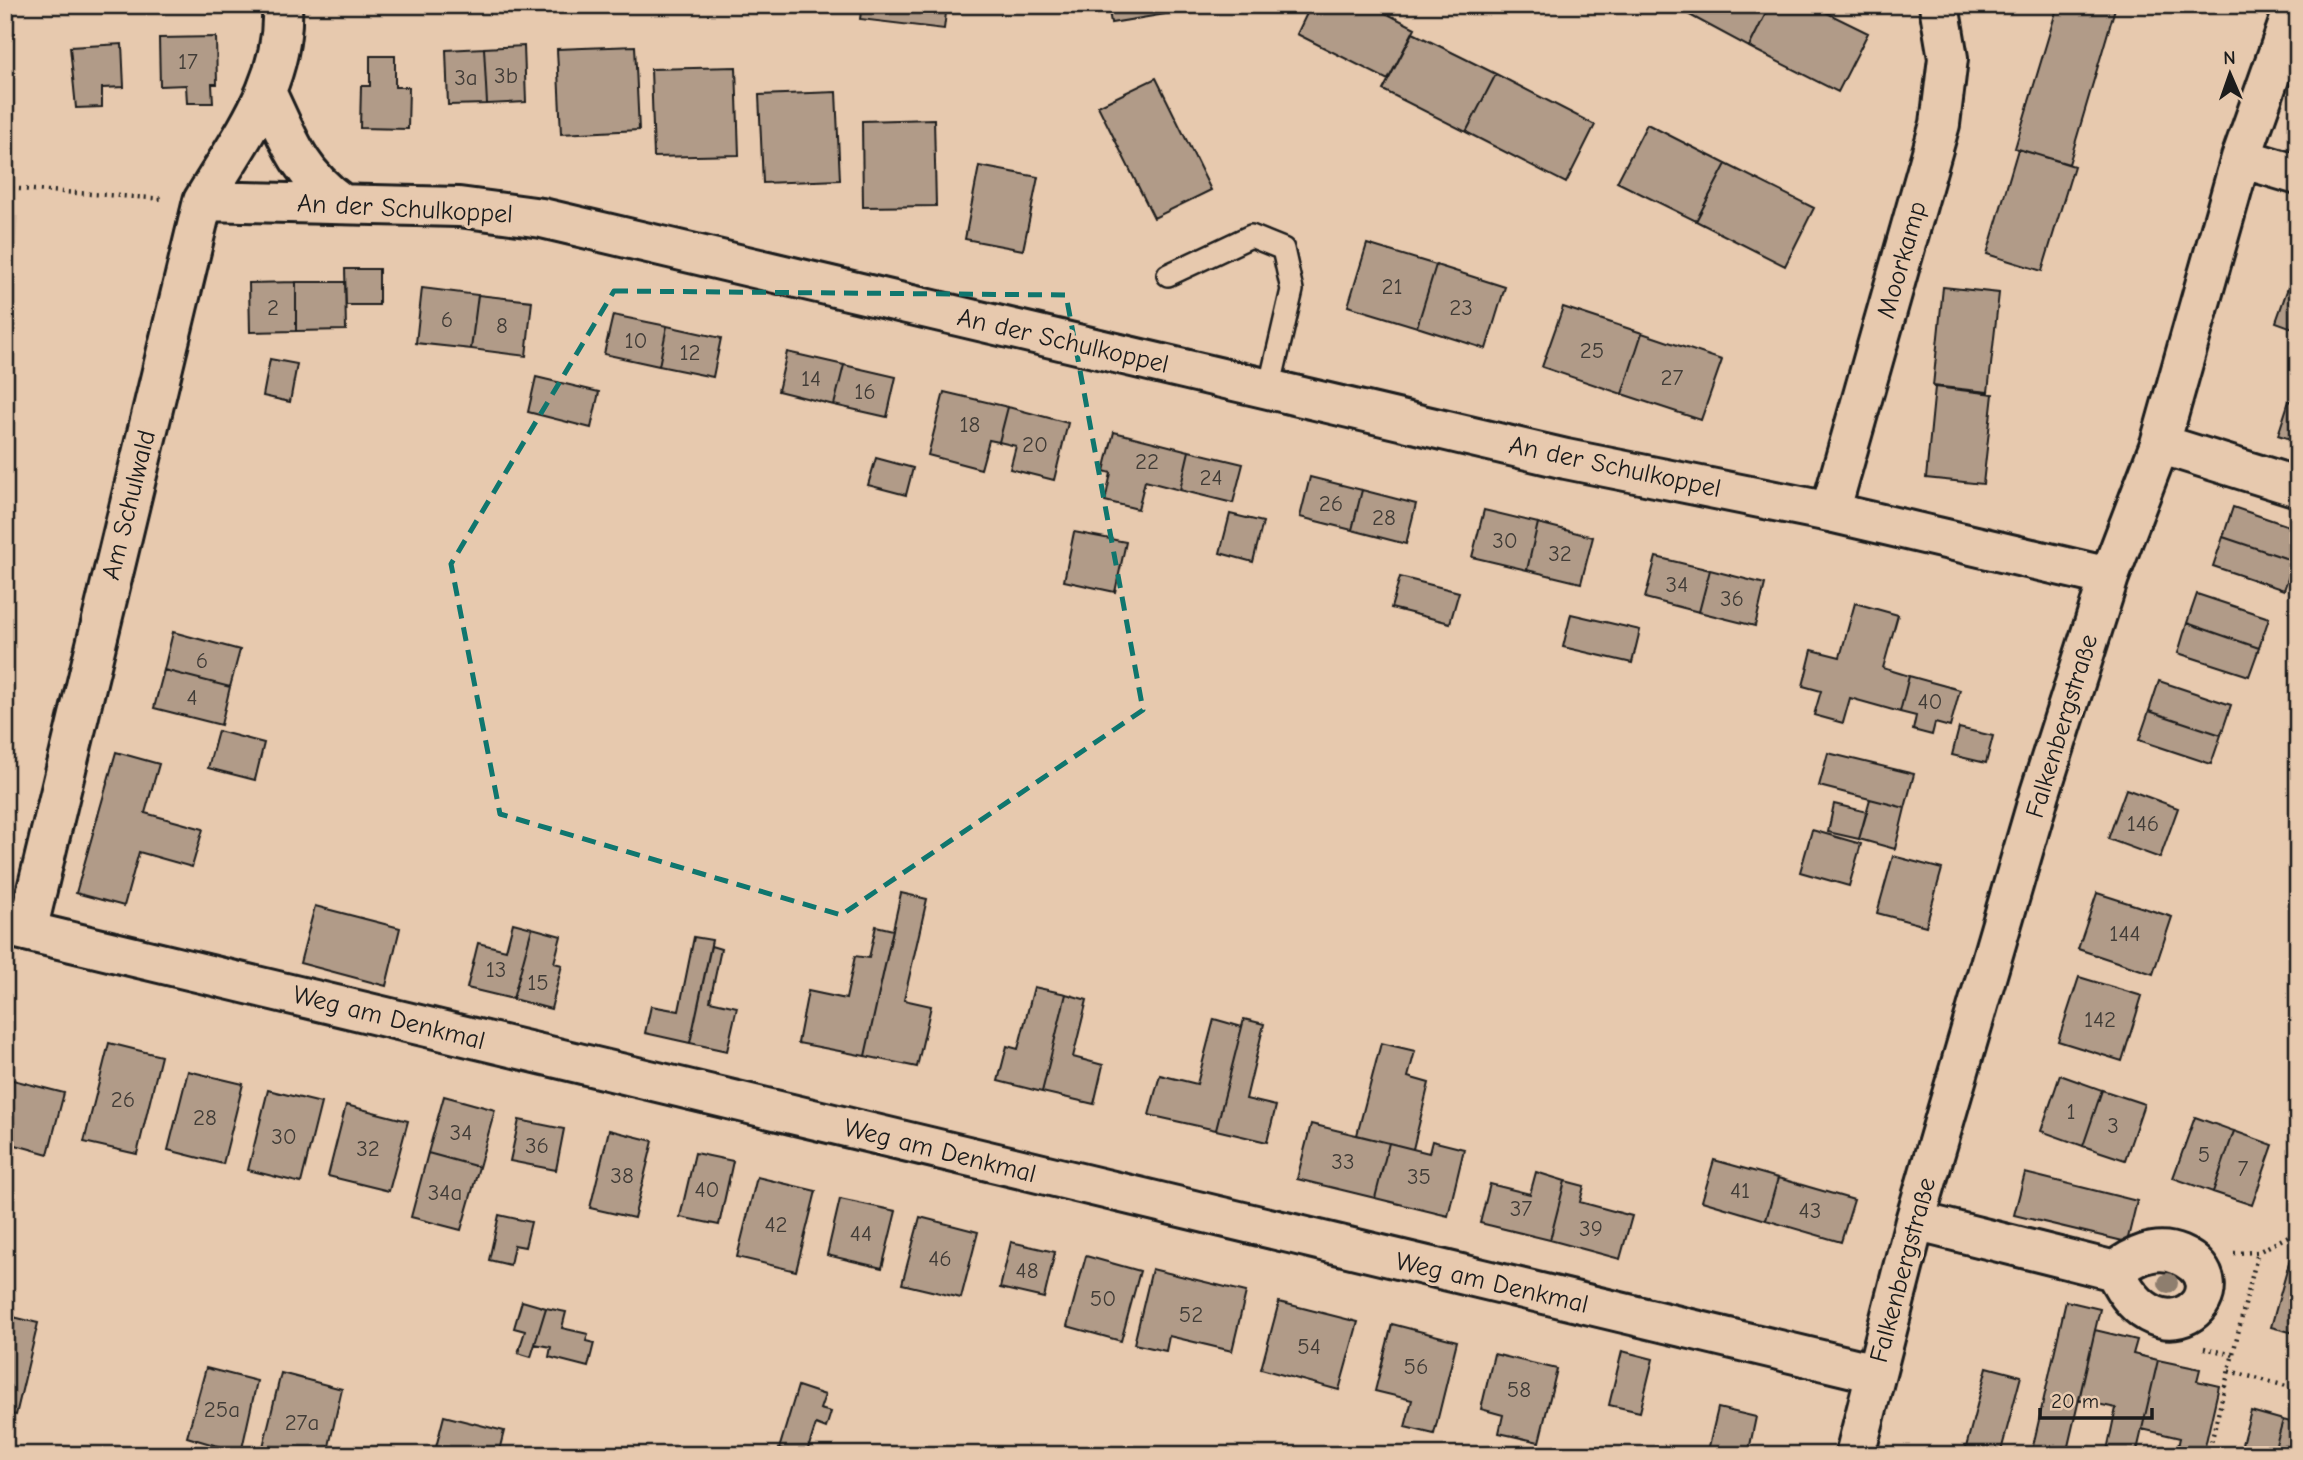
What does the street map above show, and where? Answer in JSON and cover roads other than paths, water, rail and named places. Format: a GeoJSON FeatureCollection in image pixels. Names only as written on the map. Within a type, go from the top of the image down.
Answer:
{"type":"FeatureCollection","features":[{"type":"Feature","properties":{"kind":"street","name":"Am Schulwald"},"geometry":{"type":"LineString","coordinates":[[16,928],[203,201],[267,94],[278,62],[282,5]]}},
{"type":"Feature","properties":{"kind":"street","name":"Moorkamp"},"geometry":{"type":"LineString","coordinates":[[1830,512],[1940,124],[1948,58],[1939,5]]}},
{"type":"Feature","properties":{"kind":"street","name":"Falkenbergstraße"},"geometry":{"type":"LineString","coordinates":[[1856,1455],[1915,1220],[2036,806],[2109,577],[2160,444],[2241,158],[2295,5]]}},
{"type":"Feature","properties":{"kind":"street"},"geometry":{"type":"LineString","coordinates":[[267,94],[301,165],[318,186],[340,202]]}},
{"type":"Feature","properties":{"kind":"street"},"geometry":{"type":"LineString","coordinates":[[2241,158],[2298,176]]}},
{"type":"Feature","properties":{"kind":"street","name":"An der Schulkoppel"},"geometry":{"type":"LineString","coordinates":[[203,201],[340,202],[459,207],[542,218],[1566,459],[1830,512],[2109,577]]}},
{"type":"Feature","properties":{"kind":"street"},"geometry":{"type":"LineString","coordinates":[[2160,444],[2298,487]]}},
{"type":"Feature","properties":{"kind":"street","name":"Weg am Denkmal"},"geometry":{"type":"LineString","coordinates":[[16,928],[1875,1373]]}},
{"type":"Feature","properties":{"kind":"street"},"geometry":{"type":"LineString","coordinates":[[1915,1220],[2115,1270]]}},
{"type":"Feature","properties":{"kind":"lane"},"geometry":{"type":"LineString","coordinates":[[1168,275],[1251,236],[1283,248],[1292,290],[1269,389]]}}]}
